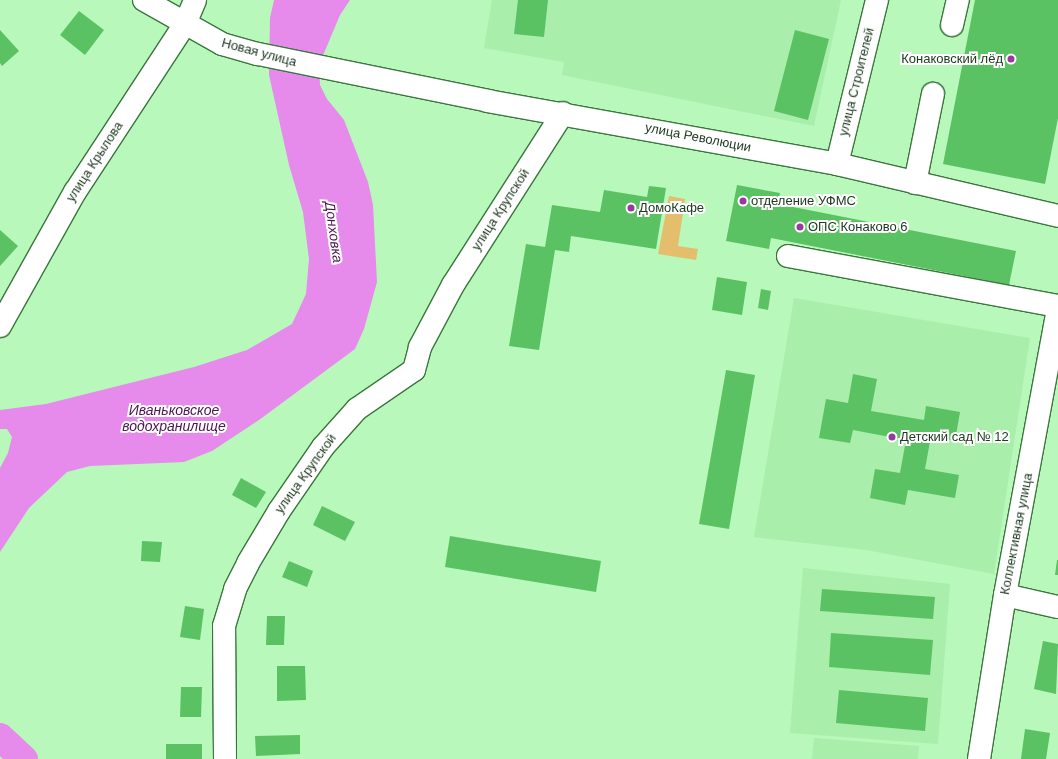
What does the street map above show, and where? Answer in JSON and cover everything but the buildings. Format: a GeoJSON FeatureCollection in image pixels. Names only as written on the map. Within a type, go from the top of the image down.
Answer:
{"type":"FeatureCollection","features":[{"type":"Feature","properties":{"kind":"street","name":"Новая улица"},"geometry":{"type":"LineString","coordinates":[[144,0],[222,44],[336,72]]}},
{"type":"Feature","properties":{"kind":"street","name":"улица Крылова"},"geometry":{"type":"LineString","coordinates":[[0,326],[75,192],[185,24],[195,0]]}},
{"type":"Feature","properties":{"kind":"street","name":"улица Строителей"},"geometry":{"type":"LineString","coordinates":[[837,164],[877,0]]}},
{"type":"Feature","properties":{"kind":"street"},"geometry":{"type":"LineString","coordinates":[[952,25],[958,0]]}},
{"type":"Feature","properties":{"kind":"street","name":"улица Революции"},"geometry":{"type":"LineString","coordinates":[[336,72],[837,164],[1058,216]]}},
{"type":"Feature","properties":{"kind":"street"},"geometry":{"type":"LineString","coordinates":[[915,182],[933,94]]}},
{"type":"Feature","properties":{"kind":"street","name":"улица Крупской"},"geometry":{"type":"LineString","coordinates":[[225,759],[224,626],[235,589],[248,563],[279,511],[323,447],[357,409],[414,370],[420,347],[453,285],[564,113]]}},
{"type":"Feature","properties":{"kind":"street"},"geometry":{"type":"LineString","coordinates":[[788,256],[1058,306]]}},
{"type":"Feature","properties":{"kind":"street","name":"Коллективная улица"},"geometry":{"type":"LineString","coordinates":[[979,759],[1005,595],[1058,310]]}},
{"type":"Feature","properties":{"kind":"street"},"geometry":{"type":"LineString","coordinates":[[1005,595],[1058,607]]}},
{"type":"Feature","properties":{"kind":"shaded area"},"geometry":{"type":"Polygon","coordinates":[[[492,0],[841,0],[814,126],[562,75],[564,62],[484,48],[492,0]]]}},
{"type":"Feature","properties":{"kind":"shaded area"},"geometry":{"type":"Polygon","coordinates":[[[669,196],[685,199],[678,246],[698,249],[696,260],[658,254],[669,196]]]}},
{"type":"Feature","properties":{"kind":"shaded area","name":"Детский сад № 12"},"geometry":{"type":"Polygon","coordinates":[[[794,298],[1030,338],[994,574],[866,550],[754,537],[794,298]]]}},
{"type":"Feature","properties":{"kind":"shaded area"},"geometry":{"type":"Polygon","coordinates":[[[803,568],[950,584],[938,744],[790,733],[803,568]]]}},
{"type":"Feature","properties":{"kind":"shaded area"},"geometry":{"type":"Polygon","coordinates":[[[814,738],[919,746],[918,759],[812,759],[814,738]]]}},
{"type":"Feature","properties":{"kind":"water","name":"Иваньковское водохранилище"},"geometry":{"type":"Polygon","coordinates":[[[274,0],[350,0],[340,15],[319,65],[320,85],[327,99],[344,120],[368,182],[373,205],[377,282],[364,329],[355,349],[259,420],[212,451],[184,462],[90,466],[67,472],[29,508],[0,552],[0,468],[8,453],[12,437],[7,429],[0,429],[0,410],[46,404],[194,367],[247,350],[292,324],[306,294],[309,259],[303,212],[289,165],[269,75],[270,18],[274,0]]]}},
{"type":"Feature","properties":{"kind":"waterway","name":"Донховка"},"geometry":{"type":"LineString","coordinates":[[0,737],[24,759]]}},
{"type":"Feature","properties":{"kind":"place","name":"Конаковский лёд"},"geometry":{"type":"Point","coordinates":[1011,59]}},
{"type":"Feature","properties":{"kind":"place","name":"отделение УФМС"},"geometry":{"type":"Point","coordinates":[743,201]}},
{"type":"Feature","properties":{"kind":"place","name":"ДомоКафе"},"geometry":{"type":"Point","coordinates":[631,208]}},
{"type":"Feature","properties":{"kind":"place","name":"ОПС Конаково 6"},"geometry":{"type":"Point","coordinates":[800,227]}},
{"type":"Feature","properties":{"kind":"place","name":"Детский сад № 12"},"geometry":{"type":"Point","coordinates":[892,437]}}]}
